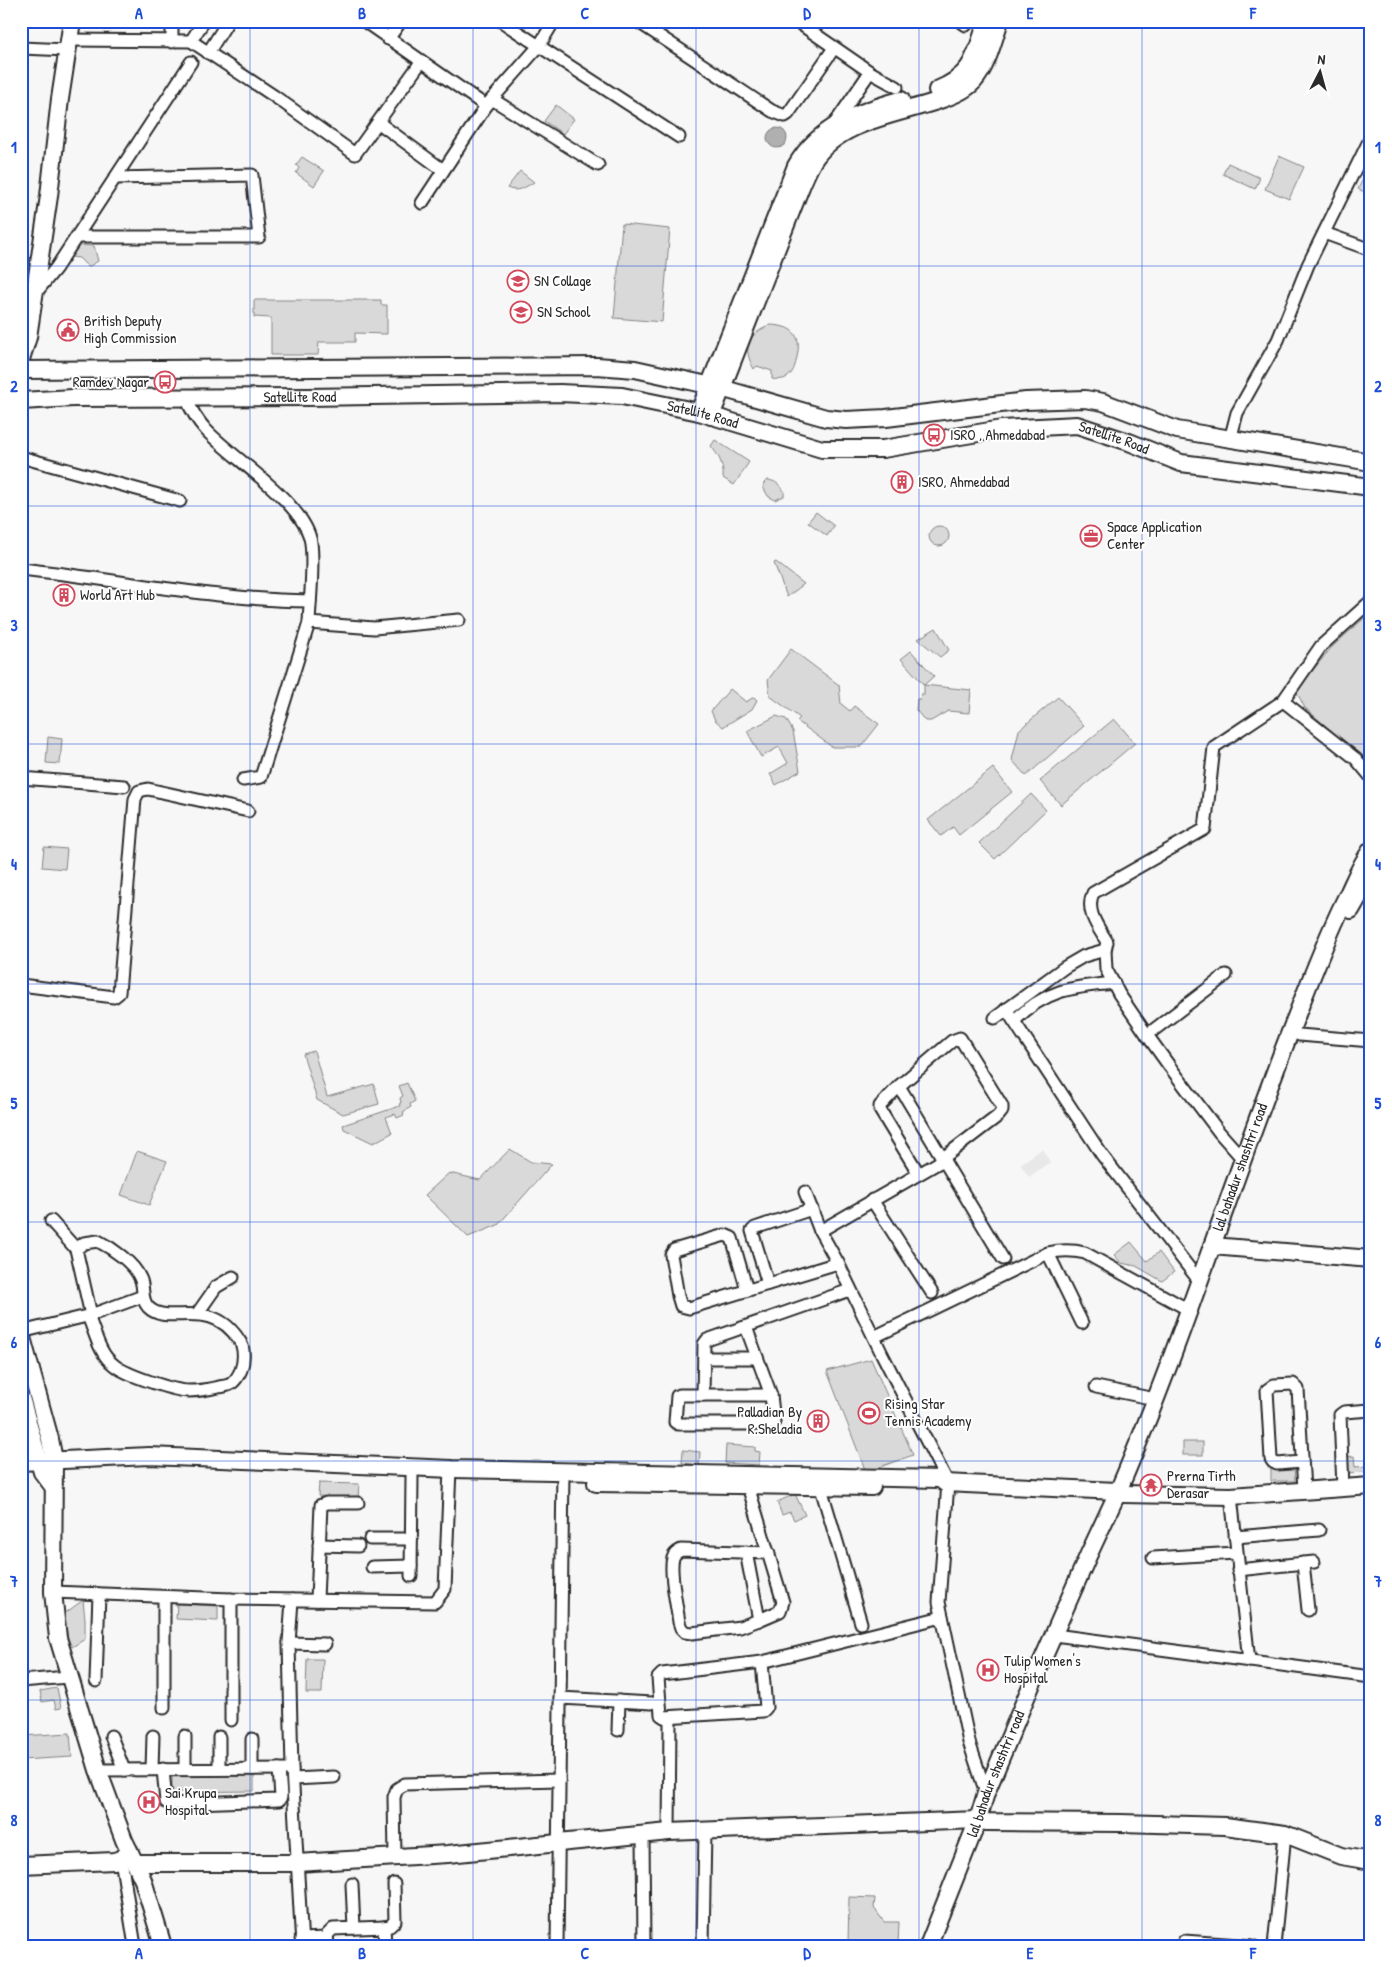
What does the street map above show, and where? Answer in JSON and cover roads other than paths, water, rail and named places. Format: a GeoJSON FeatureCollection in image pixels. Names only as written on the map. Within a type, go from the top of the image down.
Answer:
{"type":"FeatureCollection","features":[{"type":"Feature","properties":{"kind":"street"},"geometry":{"type":"LineString","coordinates":[[21,359],[28,337],[28,295],[49,196],[60,99],[72,21]]}},
{"type":"Feature","properties":{"kind":"street"},"geometry":{"type":"LineString","coordinates":[[172,21],[172,42]]}},
{"type":"Feature","properties":{"kind":"street"},"geometry":{"type":"LineString","coordinates":[[191,41],[204,21]]}},
{"type":"Feature","properties":{"kind":"street"},"geometry":{"type":"LineString","coordinates":[[208,53],[228,21]]}},
{"type":"Feature","properties":{"kind":"street"},"geometry":{"type":"LineString","coordinates":[[364,21],[421,62],[598,165]]}},
{"type":"Feature","properties":{"kind":"street"},"geometry":{"type":"LineString","coordinates":[[388,39],[401,21]]}},
{"type":"Feature","properties":{"kind":"street"},"geometry":{"type":"LineString","coordinates":[[501,21],[679,137]]}},
{"type":"Feature","properties":{"kind":"street"},"geometry":{"type":"LineString","coordinates":[[422,203],[489,102],[539,46],[554,21]]}},
{"type":"Feature","properties":{"kind":"street"},"geometry":{"type":"LineString","coordinates":[[637,21],[772,112],[781,116],[788,114],[834,48]]}},
{"type":"Feature","properties":{"kind":"street"},"geometry":{"type":"LineString","coordinates":[[796,21],[870,72],[897,87]]}},
{"type":"Feature","properties":{"kind":"street"},"geometry":{"type":"LineString","coordinates":[[950,90],[970,67],[987,21]]}},
{"type":"Feature","properties":{"kind":"street"},"geometry":{"type":"LineString","coordinates":[[705,414],[796,166],[808,148],[859,113],[922,95],[970,85],[982,69],[1000,21]]}},
{"type":"Feature","properties":{"kind":"street"},"geometry":{"type":"LineString","coordinates":[[21,48],[191,41],[274,96],[355,154],[421,62]]}},
{"type":"Feature","properties":{"kind":"street"},"geometry":{"type":"LineString","coordinates":[[28,295],[56,268],[77,238],[191,62]]}},
{"type":"Feature","properties":{"kind":"street"},"geometry":{"type":"LineString","coordinates":[[832,133],[870,72]]}},
{"type":"Feature","properties":{"kind":"street"},"geometry":{"type":"LineString","coordinates":[[379,122],[443,170]]}},
{"type":"Feature","properties":{"kind":"street"},"geometry":{"type":"LineString","coordinates":[[1230,440],[1237,413],[1278,340],[1308,265],[1371,137]]}},
{"type":"Feature","properties":{"kind":"street"},"geometry":{"type":"LineString","coordinates":[[77,238],[259,236],[252,175],[116,178]]}},
{"type":"Feature","properties":{"kind":"street"},"geometry":{"type":"LineString","coordinates":[[1324,233],[1371,250]]}},
{"type":"Feature","properties":{"kind":"street","name":"Satellite Road"},"geometry":{"type":"LineString","coordinates":[[21,370],[597,366],[635,370],[715,387],[826,418],[846,420],[886,418],[1026,401],[1085,399],[1103,402],[1177,430],[1371,462]]}},
{"type":"Feature","properties":{"kind":"street","name":"Satellite Road"},"geometry":{"type":"LineString","coordinates":[[21,401],[73,398],[560,393],[622,396],[705,414],[822,449],[883,449],[1002,429],[1077,425],[1129,442],[1181,463],[1371,487]]}},
{"type":"Feature","properties":{"kind":"street"},"geometry":{"type":"LineString","coordinates":[[186,398],[193,414],[207,431],[286,501],[304,525],[311,542],[309,623],[261,777],[243,780]]}},
{"type":"Feature","properties":{"kind":"street"},"geometry":{"type":"LineString","coordinates":[[21,457],[180,501]]}},
{"type":"Feature","properties":{"kind":"street"},"geometry":{"type":"LineString","coordinates":[[21,570],[98,578],[244,598],[310,600]]}},
{"type":"Feature","properties":{"kind":"street"},"geometry":{"type":"LineString","coordinates":[[1242,1158],[1219,1132],[1170,1067],[1114,983],[1106,969],[1105,950],[1107,942],[1092,917],[1090,901],[1093,893],[1205,829],[1214,747],[1283,701],[1321,646],[1371,601]]}},
{"type":"Feature","properties":{"kind":"street"},"geometry":{"type":"LineString","coordinates":[[309,623],[374,628],[459,620]]}},
{"type":"Feature","properties":{"kind":"street"},"geometry":{"type":"LineString","coordinates":[[1283,701],[1356,759],[1371,777]]}},
{"type":"Feature","properties":{"kind":"street"},"geometry":{"type":"LineString","coordinates":[[21,778],[124,786]]}},
{"type":"Feature","properties":{"kind":"street"},"geometry":{"type":"LineString","coordinates":[[21,985],[114,997],[119,993],[135,799],[139,791],[148,789],[248,811]]}},
{"type":"Feature","properties":{"kind":"street","name":"lal bahadur shashtri road"},"geometry":{"type":"LineString","coordinates":[[928,1946],[982,1821],[986,1793],[1068,1601],[1120,1492],[1200,1282],[1218,1246],[1242,1158],[1333,923],[1364,860],[1371,850]]}},
{"type":"Feature","properties":{"kind":"street"},"geometry":{"type":"LineString","coordinates":[[935,1946],[982,1821],[1062,1636],[1120,1492],[1150,1433],[1218,1246],[1235,1208],[1257,1145],[1328,960],[1355,903],[1371,875]]}},
{"type":"Feature","properties":{"kind":"street"},"geometry":{"type":"LineString","coordinates":[[995,1018],[1065,966],[1084,956],[1105,950]]}},
{"type":"Feature","properties":{"kind":"street"},"geometry":{"type":"LineString","coordinates":[[1147,1035],[1226,975]]}},
{"type":"Feature","properties":{"kind":"street"},"geometry":{"type":"LineString","coordinates":[[1014,1021],[1037,1001],[1052,993],[1114,983]]}},
{"type":"Feature","properties":{"kind":"street"},"geometry":{"type":"LineString","coordinates":[[1006,1009],[1102,1155],[1200,1282]]}},
{"type":"Feature","properties":{"kind":"street"},"geometry":{"type":"LineString","coordinates":[[1299,1035],[1371,1041]]}},
{"type":"Feature","properties":{"kind":"street"},"geometry":{"type":"LineString","coordinates":[[820,1231],[872,1200],[919,1174],[938,1163],[1002,1111],[1002,1106],[962,1040],[958,1038],[899,1086],[880,1106],[880,1110],[919,1174]]}},
{"type":"Feature","properties":{"kind":"street"},"geometry":{"type":"LineString","coordinates":[[899,1086],[1003,1259]]}},
{"type":"Feature","properties":{"kind":"street"},"geometry":{"type":"LineString","coordinates":[[805,1192],[820,1231],[838,1263],[947,1483],[939,1602],[969,1742],[986,1793]]}},
{"type":"Feature","properties":{"kind":"street"},"geometry":{"type":"LineString","coordinates":[[872,1200],[932,1293]]}},
{"type":"Feature","properties":{"kind":"street"},"geometry":{"type":"LineString","coordinates":[[768,1284],[752,1235],[755,1228],[812,1209]]}},
{"type":"Feature","properties":{"kind":"street"},"geometry":{"type":"LineString","coordinates":[[51,1221],[76,1249],[89,1315],[102,1350],[114,1365],[126,1372],[157,1383],[188,1391],[212,1389],[232,1384],[239,1376],[243,1351],[240,1341],[222,1321],[205,1315],[174,1315],[157,1312],[148,1307],[143,1296],[141,1278],[110,1247],[98,1241],[84,1244],[76,1249]]}},
{"type":"Feature","properties":{"kind":"street"},"geometry":{"type":"LineString","coordinates":[[747,1290],[732,1238],[729,1235],[725,1234],[674,1250],[671,1255],[681,1306],[689,1308],[838,1263]]}},
{"type":"Feature","properties":{"kind":"street"},"geometry":{"type":"LineString","coordinates":[[1218,1246],[1371,1260]]}},
{"type":"Feature","properties":{"kind":"street"},"geometry":{"type":"LineString","coordinates":[[874,1337],[1048,1253],[1073,1250],[1085,1253],[1189,1310]]}},
{"type":"Feature","properties":{"kind":"street"},"geometry":{"type":"LineString","coordinates":[[1048,1253],[1082,1323]]}},
{"type":"Feature","properties":{"kind":"street"},"geometry":{"type":"LineString","coordinates":[[197,1314],[216,1287],[232,1276]]}},
{"type":"Feature","properties":{"kind":"street"},"geometry":{"type":"LineString","coordinates":[[703,1395],[704,1344],[707,1340],[850,1290]]}},
{"type":"Feature","properties":{"kind":"street"},"geometry":{"type":"LineString","coordinates":[[135,1946],[129,1858],[98,1770],[68,1677],[58,1638],[53,1592],[49,1470],[29,1357],[21,1333],[89,1315],[143,1296]]}},
{"type":"Feature","properties":{"kind":"street"},"geometry":{"type":"LineString","coordinates":[[746,1327],[771,1396],[774,1422],[772,1424],[678,1424],[675,1422],[677,1396],[679,1395],[771,1396]]}},
{"type":"Feature","properties":{"kind":"street"},"geometry":{"type":"LineString","coordinates":[[704,1358],[757,1358]]}},
{"type":"Feature","properties":{"kind":"street"},"geometry":{"type":"LineString","coordinates":[[1302,1462],[1277,1464],[1271,1459],[1267,1390],[1274,1385],[1293,1384],[1298,1389],[1304,1490]]}},
{"type":"Feature","properties":{"kind":"street"},"geometry":{"type":"LineString","coordinates":[[1096,1387],[1155,1399]]}},
{"type":"Feature","properties":{"kind":"street"},"geometry":{"type":"LineString","coordinates":[[21,1398],[24,1414],[49,1470]]}},
{"type":"Feature","properties":{"kind":"street"},"geometry":{"type":"LineString","coordinates":[[1344,1488],[1340,1415],[1344,1412],[1371,1410]]}},
{"type":"Feature","properties":{"kind":"street"},"geometry":{"type":"LineString","coordinates":[[21,1462],[49,1470],[149,1456],[449,1473],[563,1476],[940,1479],[947,1483],[1231,1496],[1371,1486]]}},
{"type":"Feature","properties":{"kind":"street"},"geometry":{"type":"LineString","coordinates":[[21,1472],[134,1465],[412,1476],[449,1473]]}},
{"type":"Feature","properties":{"kind":"street"},"geometry":{"type":"LineString","coordinates":[[53,1592],[231,1599],[435,1602],[445,1589],[449,1473]]}},
{"type":"Feature","properties":{"kind":"street"},"geometry":{"type":"LineString","coordinates":[[372,1567],[411,1571],[412,1476]]}},
{"type":"Feature","properties":{"kind":"street"},"geometry":{"type":"LineString","coordinates":[[563,1476],[821,1488],[940,1487],[947,1483]]}},
{"type":"Feature","properties":{"kind":"street"},"geometry":{"type":"LineString","coordinates":[[557,1946],[563,1476]]}},
{"type":"Feature","properties":{"kind":"street"},"geometry":{"type":"LineString","coordinates":[[748,1486],[769,1553],[782,1606],[780,1611],[770,1617],[740,1626],[692,1633],[685,1632],[680,1628],[672,1569],[672,1560],[675,1553],[681,1550],[769,1553]]}},
{"type":"Feature","properties":{"kind":"street"},"geometry":{"type":"LineString","coordinates":[[821,1488],[861,1623]]}},
{"type":"Feature","properties":{"kind":"street"},"geometry":{"type":"LineString","coordinates":[[1231,1496],[1249,1661]]}},
{"type":"Feature","properties":{"kind":"street"},"geometry":{"type":"LineString","coordinates":[[317,1600],[321,1505],[326,1503],[358,1503]]}},
{"type":"Feature","properties":{"kind":"street"},"geometry":{"type":"LineString","coordinates":[[1235,1537],[1319,1530]]}},
{"type":"Feature","properties":{"kind":"street"},"geometry":{"type":"LineString","coordinates":[[370,1539],[411,1539]]}},
{"type":"Feature","properties":{"kind":"street"},"geometry":{"type":"LineString","coordinates":[[319,1545],[358,1546]]}},
{"type":"Feature","properties":{"kind":"street"},"geometry":{"type":"LineString","coordinates":[[746,1552],[759,1620]]}},
{"type":"Feature","properties":{"kind":"street"},"geometry":{"type":"LineString","coordinates":[[1153,1558],[1236,1553]]}},
{"type":"Feature","properties":{"kind":"street"},"geometry":{"type":"LineString","coordinates":[[1238,1570],[1308,1562],[1308,1610]]}},
{"type":"Feature","properties":{"kind":"street"},"geometry":{"type":"LineString","coordinates":[[96,1681],[99,1594]]}},
{"type":"Feature","properties":{"kind":"street"},"geometry":{"type":"LineString","coordinates":[[164,1597],[164,1708]]}},
{"type":"Feature","properties":{"kind":"street"},"geometry":{"type":"LineString","coordinates":[[231,1599],[231,1720]]}},
{"type":"Feature","properties":{"kind":"street"},"geometry":{"type":"LineString","coordinates":[[292,1600],[289,1643],[292,1774],[302,1942],[322,1942],[333,1928],[390,1926],[395,1921],[394,1884]]}},
{"type":"Feature","properties":{"kind":"street"},"geometry":{"type":"LineString","coordinates":[[762,1662],[766,1708],[763,1711],[661,1716],[658,1678],[662,1674],[762,1662],[942,1618]]}},
{"type":"Feature","properties":{"kind":"street"},"geometry":{"type":"LineString","coordinates":[[1062,1636],[1371,1677]]}},
{"type":"Feature","properties":{"kind":"street"},"geometry":{"type":"LineString","coordinates":[[289,1643],[325,1644]]}},
{"type":"Feature","properties":{"kind":"street"},"geometry":{"type":"LineString","coordinates":[[21,1681],[68,1677]]}},
{"type":"Feature","properties":{"kind":"street"},"geometry":{"type":"LineString","coordinates":[[560,1698],[652,1703]]}},
{"type":"Feature","properties":{"kind":"street"},"geometry":{"type":"LineString","coordinates":[[618,1730],[619,1701]]}},
{"type":"Feature","properties":{"kind":"street"},"geometry":{"type":"LineString","coordinates":[[669,1832],[670,1723]]}},
{"type":"Feature","properties":{"kind":"street"},"geometry":{"type":"LineString","coordinates":[[111,1736],[124,1770]]}},
{"type":"Feature","properties":{"kind":"street"},"geometry":{"type":"LineString","coordinates":[[153,1736],[157,1769],[166,1802],[169,1804],[279,1800],[281,1796],[279,1769]]}},
{"type":"Feature","properties":{"kind":"street"},"geometry":{"type":"LineString","coordinates":[[185,1736],[185,1769]]}},
{"type":"Feature","properties":{"kind":"street"},"geometry":{"type":"LineString","coordinates":[[219,1737],[219,1769]]}},
{"type":"Feature","properties":{"kind":"street"},"geometry":{"type":"LineString","coordinates":[[252,1739],[252,1769]]}},
{"type":"Feature","properties":{"kind":"street"},"geometry":{"type":"LineString","coordinates":[[98,1770],[279,1769],[292,1774],[334,1777]]}},
{"type":"Feature","properties":{"kind":"street"},"geometry":{"type":"LineString","coordinates":[[395,1857],[394,1797],[397,1789],[405,1784],[559,1780]]}},
{"type":"Feature","properties":{"kind":"street"},"geometry":{"type":"LineString","coordinates":[[21,1865],[129,1858],[297,1864],[559,1843],[669,1832],[982,1821],[1224,1826],[1285,1834],[1341,1856],[1371,1861]]}},
{"type":"Feature","properties":{"kind":"street"},"geometry":{"type":"LineString","coordinates":[[703,1946],[705,1830]]}},
{"type":"Feature","properties":{"kind":"street"},"geometry":{"type":"LineString","coordinates":[[1274,1946],[1285,1834]]}},
{"type":"Feature","properties":{"kind":"street"},"geometry":{"type":"LineString","coordinates":[[643,1835],[644,1946]]}},
{"type":"Feature","properties":{"kind":"street"},"geometry":{"type":"LineString","coordinates":[[129,1858],[155,1895],[173,1946]]}},
{"type":"Feature","properties":{"kind":"street"},"geometry":{"type":"LineString","coordinates":[[143,1880],[162,1946]]}},
{"type":"Feature","properties":{"kind":"street"},"geometry":{"type":"LineString","coordinates":[[352,1884],[354,1928]]}},
{"type":"Feature","properties":{"kind":"street"},"geometry":{"type":"LineString","coordinates":[[384,1927],[385,1946]]}},
{"type":"Feature","properties":{"kind":"street"},"geometry":{"type":"LineString","coordinates":[[1184,1941],[1253,1946]]}},
{"type":"Feature","properties":{"kind":"place","name":"SN Collage"},"geometry":{"type":"Point","coordinates":[518,281]}},
{"type":"Feature","properties":{"kind":"place","name":"SN School"},"geometry":{"type":"Point","coordinates":[521,312]}},
{"type":"Feature","properties":{"kind":"place","name":"British Deputy High Commission"},"geometry":{"type":"Point","coordinates":[68,330]}},
{"type":"Feature","properties":{"kind":"place","name":"Ramdev Nagar"},"geometry":{"type":"Point","coordinates":[165,382]}},
{"type":"Feature","properties":{"kind":"place","name":"ISRO , Ahmedabad"},"geometry":{"type":"Point","coordinates":[934,435]}},
{"type":"Feature","properties":{"kind":"place","name":"ISRO, Ahmedabad"},"geometry":{"type":"Point","coordinates":[902,482]}},
{"type":"Feature","properties":{"kind":"place","name":"Space Application Center"},"geometry":{"type":"Point","coordinates":[1091,536]}},
{"type":"Feature","properties":{"kind":"place","name":"World Art Hub"},"geometry":{"type":"Point","coordinates":[64,595]}},
{"type":"Feature","properties":{"kind":"place","name":"Rising Star Tennis Academy"},"geometry":{"type":"Point","coordinates":[869,1413]}},
{"type":"Feature","properties":{"kind":"place","name":"Palladian By R.Sheladia"},"geometry":{"type":"Point","coordinates":[818,1421]}},
{"type":"Feature","properties":{"kind":"place","name":"Prerna Tirth Derasar"},"geometry":{"type":"Point","coordinates":[1151,1485]}},
{"type":"Feature","properties":{"kind":"place","name":"Tulip Women's Hospital"},"geometry":{"type":"Point","coordinates":[988,1670]}},
{"type":"Feature","properties":{"kind":"place","name":"Sai Krupa Hospital"},"geometry":{"type":"Point","coordinates":[149,1802]}}]}
